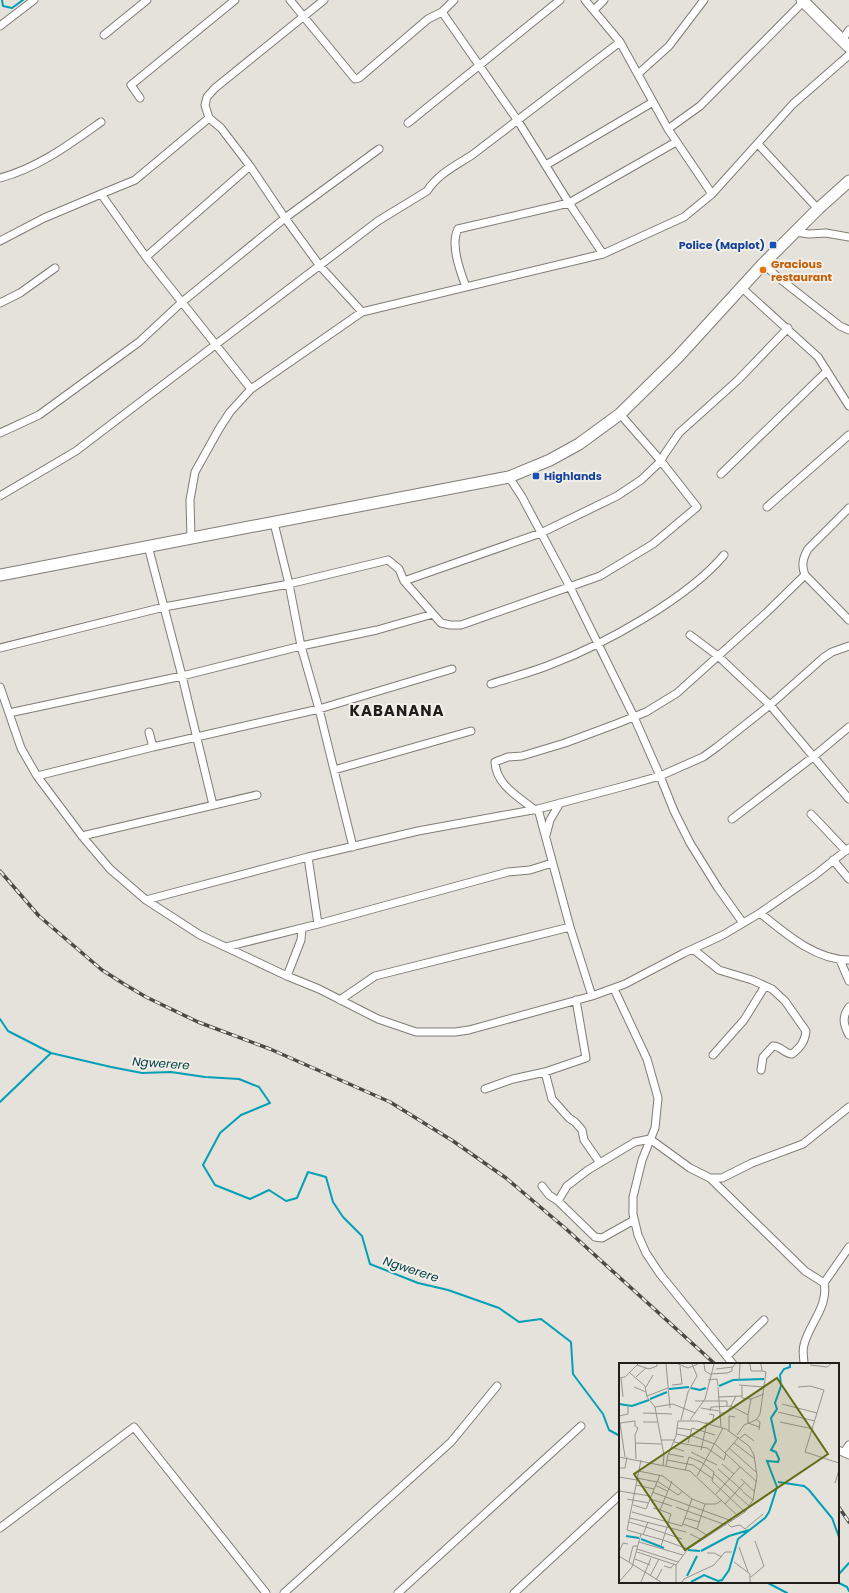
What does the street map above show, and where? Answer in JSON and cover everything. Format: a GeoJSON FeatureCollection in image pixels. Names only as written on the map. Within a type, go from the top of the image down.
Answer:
{"type":"FeatureCollection","features":[{"type":"Feature","properties":{"kind":"street"},"geometry":{"type":"LineString","coordinates":[[0,26],[34,0]]}},
{"type":"Feature","properties":{"kind":"street"},"geometry":{"type":"LineString","coordinates":[[104,35],[147,0]]}},
{"type":"Feature","properties":{"kind":"street"},"geometry":{"type":"LineString","coordinates":[[140,98],[131,85],[235,0]]}},
{"type":"Feature","properties":{"kind":"street"},"geometry":{"type":"LineString","coordinates":[[290,0],[355,78],[359,78],[428,19],[442,12],[454,0]]}},
{"type":"Feature","properties":{"kind":"street"},"geometry":{"type":"LineString","coordinates":[[324,0],[215,88],[208,96],[205,105],[209,118],[221,128],[250,166],[320,266],[362,312]]}},
{"type":"Feature","properties":{"kind":"street"},"geometry":{"type":"LineString","coordinates":[[408,123],[560,0]]}},
{"type":"Feature","properties":{"kind":"street"},"geometry":{"type":"LineString","coordinates":[[585,0],[620,42],[668,129],[712,194]]}},
{"type":"Feature","properties":{"kind":"street"},"geometry":{"type":"LineString","coordinates":[[594,10],[604,0]]}},
{"type":"Feature","properties":{"kind":"street"},"geometry":{"type":"LineString","coordinates":[[638,74],[668,46],[704,0]]}},
{"type":"Feature","properties":{"kind":"street"},"geometry":{"type":"LineString","coordinates":[[668,129],[700,106],[803,1],[847,39]]}},
{"type":"Feature","properties":{"kind":"street"},"geometry":{"type":"LineString","coordinates":[[442,12],[518,121],[603,254]]}},
{"type":"Feature","properties":{"kind":"street"},"geometry":{"type":"LineString","coordinates":[[0,496],[76,451],[378,221],[426,191],[431,184],[446,171],[472,155],[518,121],[620,42]]}},
{"type":"Feature","properties":{"kind":"street"},"geometry":{"type":"LineString","coordinates":[[191,538],[190,500],[195,472],[230,412],[251,389],[362,312],[603,254],[684,217],[712,194],[793,104],[849,56]]}},
{"type":"Feature","properties":{"kind":"street"},"geometry":{"type":"LineString","coordinates":[[546,165],[653,102]]}},
{"type":"Feature","properties":{"kind":"street"},"geometry":{"type":"LineString","coordinates":[[0,241],[44,218],[135,180],[209,118]]}},
{"type":"Feature","properties":{"kind":"street"},"geometry":{"type":"LineString","coordinates":[[0,178],[36,164],[63,148],[101,122]]}},
{"type":"Feature","properties":{"kind":"street"},"geometry":{"type":"LineString","coordinates":[[466,287],[454,242],[455,234],[458,229],[569,203],[676,142]]}},
{"type":"Feature","properties":{"kind":"street"},"geometry":{"type":"LineString","coordinates":[[758,144],[818,209]]}},
{"type":"Feature","properties":{"kind":"street"},"geometry":{"type":"LineString","coordinates":[[0,433],[39,415],[139,342],[182,302],[285,218],[379,149]]}},
{"type":"Feature","properties":{"kind":"street"},"geometry":{"type":"LineString","coordinates":[[146,256],[250,166]]}},
{"type":"Feature","properties":{"kind":"street"},"geometry":{"type":"LineString","coordinates":[[0,575],[509,477],[550,460],[579,444],[620,414],[678,357],[763,264],[818,209],[849,182]]}},
{"type":"Feature","properties":{"kind":"street"},"geometry":{"type":"LineString","coordinates":[[100,194],[146,256],[251,389]]}},
{"type":"Feature","properties":{"kind":"street"},"geometry":{"type":"LineString","coordinates":[[795,232],[809,234],[826,233],[849,237]]}},
{"type":"Feature","properties":{"kind":"street"},"geometry":{"type":"LineString","coordinates":[[763,264],[840,326],[849,330]]}},
{"type":"Feature","properties":{"kind":"street"},"geometry":{"type":"LineString","coordinates":[[0,303],[20,292],[55,268]]}},
{"type":"Feature","properties":{"kind":"street"},"geometry":{"type":"LineString","coordinates":[[742,288],[788,328],[818,357],[826,372],[849,406]]}},
{"type":"Feature","properties":{"kind":"street"},"geometry":{"type":"LineString","coordinates":[[404,581],[541,533],[617,496],[641,480],[661,461],[664,454],[679,433],[738,380],[788,328]]}},
{"type":"Feature","properties":{"kind":"street"},"geometry":{"type":"LineString","coordinates":[[721,474],[826,372]]}},
{"type":"Feature","properties":{"kind":"street"},"geometry":{"type":"LineString","coordinates":[[0,648],[164,607],[289,584],[388,560],[399,569],[404,581],[441,623],[450,625],[461,625],[600,576],[653,544],[697,507],[661,461],[620,414]]}},
{"type":"Feature","properties":{"kind":"street"},"geometry":{"type":"LineString","coordinates":[[767,507],[849,435]]}},
{"type":"Feature","properties":{"kind":"street"},"geometry":{"type":"LineString","coordinates":[[509,477],[570,587],[598,643],[634,717],[674,811],[690,843],[718,888],[743,923]]}},
{"type":"Feature","properties":{"kind":"street"},"geometry":{"type":"LineString","coordinates":[[848,618],[805,575],[802,566],[804,556],[808,549],[849,508]]}},
{"type":"Feature","properties":{"kind":"street"},"geometry":{"type":"LineString","coordinates":[[274,522],[289,584],[301,646],[319,709],[353,847]]}},
{"type":"Feature","properties":{"kind":"street"},"geometry":{"type":"LineString","coordinates":[[148,546],[182,676],[213,805]]}},
{"type":"Feature","properties":{"kind":"street"},"geometry":{"type":"LineString","coordinates":[[491,684],[552,664],[598,643],[665,605],[717,563],[724,555]]}},
{"type":"Feature","properties":{"kind":"street"},"geometry":{"type":"LineString","coordinates":[[592,996],[570,927],[552,863],[546,835],[536,809],[500,781],[496,771],[495,762],[508,756],[522,756],[565,743],[634,717],[646,712],[678,693],[767,612],[805,575]]}},
{"type":"Feature","properties":{"kind":"street"},"geometry":{"type":"LineString","coordinates":[[9,713],[182,676],[301,646],[377,630],[433,614]]}},
{"type":"Feature","properties":{"kind":"street"},"geometry":{"type":"LineString","coordinates":[[690,635],[718,656],[770,705],[849,799]]}},
{"type":"Feature","properties":{"kind":"street"},"geometry":{"type":"LineString","coordinates":[[146,900],[308,857],[418,831],[536,809],[660,776],[703,757],[770,705],[823,658],[832,652],[849,646]]}},
{"type":"Feature","properties":{"kind":"street"},"geometry":{"type":"LineString","coordinates":[[37,776],[153,747],[319,709],[452,669]]}},
{"type":"Feature","properties":{"kind":"street"},"geometry":{"type":"LineString","coordinates":[[0,687],[21,748],[37,776],[82,836],[110,869],[146,900],[200,935],[378,1019],[416,1032],[432,1033],[469,1030],[592,996],[614,989],[723,935],[760,913],[816,875],[847,849],[811,814]]}},
{"type":"Feature","properties":{"kind":"street"},"geometry":{"type":"LineString","coordinates":[[732,819],[813,757],[849,727]]}},
{"type":"Feature","properties":{"kind":"street"},"geometry":{"type":"LineString","coordinates":[[334,770],[471,731]]}},
{"type":"Feature","properties":{"kind":"street"},"geometry":{"type":"LineString","coordinates":[[150,732],[153,747]]}},
{"type":"Feature","properties":{"kind":"street"},"geometry":{"type":"LineString","coordinates":[[82,836],[257,795]]}},
{"type":"Feature","properties":{"kind":"street"},"geometry":{"type":"LineString","coordinates":[[546,835],[550,820],[560,803]]}},
{"type":"Feature","properties":{"kind":"street"},"geometry":{"type":"LineString","coordinates":[[308,857],[318,924]]}},
{"type":"Feature","properties":{"kind":"street"},"geometry":{"type":"LineString","coordinates":[[833,860],[849,879]]}},
{"type":"Feature","properties":{"kind":"street"},"geometry":{"type":"LineString","coordinates":[[226,947],[318,924],[508,872],[530,870],[552,863]]}},
{"type":"Feature","properties":{"kind":"street"},"geometry":{"type":"LineString","coordinates":[[760,913],[806,947],[840,960],[849,960]]}},
{"type":"Feature","properties":{"kind":"street"},"geometry":{"type":"LineString","coordinates":[[340,1000],[375,976],[570,927]]}},
{"type":"Feature","properties":{"kind":"street"},"geometry":{"type":"LineString","coordinates":[[287,976],[301,940],[302,928]]}},
{"type":"Feature","properties":{"kind":"street"},"geometry":{"type":"LineString","coordinates":[[693,949],[719,970],[752,980],[778,993],[806,1031],[805,1039],[801,1046],[792,1054],[789,1054],[781,1048],[773,1046],[763,1057],[761,1070]]}},
{"type":"Feature","properties":{"kind":"street"},"geometry":{"type":"LineString","coordinates":[[840,960],[849,982]]}},
{"type":"Feature","properties":{"kind":"street"},"geometry":{"type":"LineString","coordinates":[[712,1055],[744,1020],[765,986]]}},
{"type":"Feature","properties":{"kind":"street"},"geometry":{"type":"LineString","coordinates":[[614,989],[647,1059],[658,1098],[655,1128],[642,1160],[633,1197],[634,1220],[643,1247],[653,1263],[732,1363]]}},
{"type":"Feature","properties":{"kind":"street"},"geometry":{"type":"LineString","coordinates":[[485,1089],[513,1079],[545,1072],[586,1058],[576,1000]]}},
{"type":"Feature","properties":{"kind":"street"},"geometry":{"type":"LineString","coordinates":[[849,1007],[844,1014],[849,1034]]}},
{"type":"Feature","properties":{"kind":"street"},"geometry":{"type":"LineString","coordinates":[[545,1072],[552,1099],[582,1130],[584,1140],[600,1163]]}},
{"type":"Feature","properties":{"kind":"street"},"geometry":{"type":"LineString","coordinates":[[710,1178],[722,1178],[752,1163],[802,1144],[849,1107]]}},
{"type":"Feature","properties":{"kind":"street"},"geometry":{"type":"LineString","coordinates":[[558,1202],[568,1186],[600,1163],[635,1142],[650,1139],[690,1168],[710,1178],[805,1271],[824,1283],[826,1288],[822,1306],[804,1346],[804,1363]]}},
{"type":"Feature","properties":{"kind":"street"},"geometry":{"type":"LineString","coordinates":[[542,1186],[549,1195],[595,1237],[602,1238],[634,1220]]}},
{"type":"Feature","properties":{"kind":"street"},"geometry":{"type":"LineString","coordinates":[[824,1283],[849,1247]]}},
{"type":"Feature","properties":{"kind":"street"},"geometry":{"type":"LineString","coordinates":[[727,1356],[764,1320]]}},
{"type":"Feature","properties":{"kind":"street"},"geometry":{"type":"LineString","coordinates":[[284,1593],[451,1442],[498,1386]]}},
{"type":"Feature","properties":{"kind":"street"},"geometry":{"type":"LineString","coordinates":[[398,1593],[581,1426]]}},
{"type":"Feature","properties":{"kind":"street"},"geometry":{"type":"LineString","coordinates":[[0,1528],[134,1427],[266,1593]]}},
{"type":"Feature","properties":{"kind":"street"},"geometry":{"type":"LineString","coordinates":[[844,1453],[849,1445]]}},
{"type":"Feature","properties":{"kind":"street"},"geometry":{"type":"LineString","coordinates":[[514,1593],[619,1496]]}},
{"type":"Feature","properties":{"kind":"waterway"},"geometry":{"type":"LineString","coordinates":[[2,0],[3,6],[12,8],[23,0]]}},
{"type":"Feature","properties":{"kind":"waterway","name":"Ngwerere"},"geometry":{"type":"LineString","coordinates":[[0,1019],[8,1031],[51,1053],[142,1073],[171,1072],[205,1077],[239,1079],[259,1087],[270,1103],[241,1115],[220,1133],[203,1165],[215,1185],[250,1199],[269,1190],[286,1201],[297,1198],[308,1172],[326,1177],[333,1202],[343,1217],[362,1236],[370,1264],[418,1283],[448,1290],[499,1308],[519,1322],[541,1319],[571,1342],[573,1374],[603,1414],[609,1430],[619,1435]]}},
{"type":"Feature","properties":{"kind":"waterway"},"geometry":{"type":"LineString","coordinates":[[0,1102],[51,1053]]}},
{"type":"Feature","properties":{"kind":"waterway"},"geometry":{"type":"LineString","coordinates":[[839,1574],[849,1563]]}},
{"type":"Feature","properties":{"kind":"waterway","name":"Ngwerere"},"geometry":{"type":"LineString","coordinates":[[768,1583],[787,1593]]}},
{"type":"Feature","properties":{"kind":"waterway"},"geometry":{"type":"LineString","coordinates":[[839,1583],[847,1587],[849,1591]]}},
{"type":"Feature","properties":{"kind":"railway"},"geometry":{"type":"LineString","coordinates":[[0,871],[39,916],[102,970],[124,984],[146,997],[198,1022],[270,1049],[390,1102],[453,1141],[506,1178],[565,1228],[714,1363]]}},
{"type":"Feature","properties":{"kind":"railway"},"geometry":{"type":"LineString","coordinates":[[839,1507],[849,1522]]}},
{"type":"Feature","properties":{"kind":"place","name":"Police (Maplot)"},"geometry":{"type":"Point","coordinates":[773,245]}},
{"type":"Feature","properties":{"kind":"place","name":"Gracious restaurant"},"geometry":{"type":"Point","coordinates":[763,270]}},
{"type":"Feature","properties":{"kind":"place","name":"Highlands"},"geometry":{"type":"Point","coordinates":[536,476]}},
{"type":"Feature","properties":{"kind":"district","name":"KABANANA"},"geometry":{"type":"Point","coordinates":[397,710]}}]}
